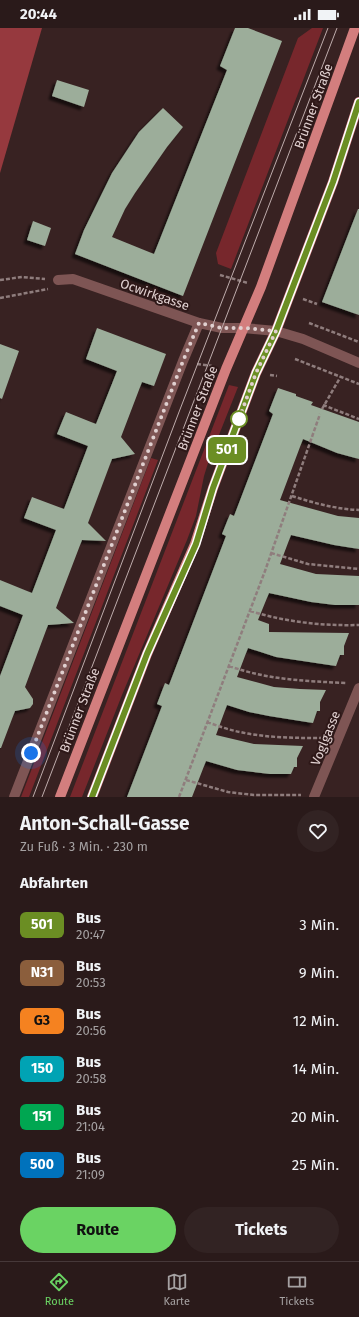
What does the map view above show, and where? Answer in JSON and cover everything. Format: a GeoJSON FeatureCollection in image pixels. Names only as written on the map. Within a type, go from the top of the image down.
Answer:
{"type":"FeatureCollection","features":[{"type":"Feature","properties":{"kind":"main road","name":"Brünner Straße"},"geometry":{"type":"LineString","coordinates":[[60,797],[226,369],[261,287],[355,28]]}},
{"type":"Feature","properties":{"kind":"main road"},"geometry":{"type":"LineString","coordinates":[[92,797],[147,654],[196,544],[213,488],[256,373],[276,331],[333,182],[359,102]]}},
{"type":"Feature","properties":{"kind":"street","name":"Ocwirkgasse"},"geometry":{"type":"LineString","coordinates":[[58,280],[73,279],[199,323],[222,328],[244,328],[276,331],[303,339],[359,363]]}},
{"type":"Feature","properties":{"kind":"street"},"geometry":{"type":"LineString","coordinates":[[14,797],[180,368],[199,323]]}},
{"type":"Feature","properties":{"kind":"street","name":"Voglgasse"},"geometry":{"type":"LineString","coordinates":[[315,796],[338,738],[355,685]]}},
{"type":"Feature","properties":{"kind":"path"},"geometry":{"type":"LineString","coordinates":[[0,280],[22,277],[58,280],[56,287],[0,298]]}},
{"type":"Feature","properties":{"kind":"path"},"geometry":{"type":"LineString","coordinates":[[309,323],[359,342]]}},
{"type":"Feature","properties":{"kind":"path"},"geometry":{"type":"LineString","coordinates":[[296,358],[359,384]]}},
{"type":"Feature","properties":{"kind":"path"},"geometry":{"type":"LineString","coordinates":[[322,409],[340,376]]}},
{"type":"Feature","properties":{"kind":"path"},"geometry":{"type":"LineString","coordinates":[[323,405],[359,419]]}},
{"type":"Feature","properties":{"kind":"path"},"geometry":{"type":"LineString","coordinates":[[179,797],[250,611],[320,414]]}},
{"type":"Feature","properties":{"kind":"path"},"geometry":{"type":"LineString","coordinates":[[292,496],[324,506],[359,510]]}},
{"type":"Feature","properties":{"kind":"path"},"geometry":{"type":"LineString","coordinates":[[271,553],[308,564],[359,569]]}},
{"type":"Feature","properties":{"kind":"path"},"geometry":{"type":"LineString","coordinates":[[250,611],[285,620],[305,623],[359,625]]}},
{"type":"Feature","properties":{"kind":"path"},"geometry":{"type":"LineString","coordinates":[[229,666],[246,672],[288,680],[355,685]]}},
{"type":"Feature","properties":{"kind":"path"},"geometry":{"type":"LineString","coordinates":[[208,722],[239,732],[274,738],[338,738]]}},
{"type":"Feature","properties":{"kind":"path"},"geometry":{"type":"LineString","coordinates":[[186,780],[206,786],[254,795],[315,796]]}},
{"type":"Feature","properties":{"kind":"shaded area"},"geometry":{"type":"Polygon","coordinates":[[[0,28],[42,28],[0,173],[0,28]]]}},
{"type":"Feature","properties":{"kind":"shaded area"},"geometry":{"type":"Polygon","coordinates":[[[312,28],[323,28],[231,269],[218,264],[216,253],[298,38],[312,28]]]}},
{"type":"Feature","properties":{"kind":"shaded area"},"geometry":{"type":"Polygon","coordinates":[[[229,385],[238,387],[209,460],[204,476],[196,516],[187,540],[122,695],[82,797],[70,797],[229,385]]]}},
{"type":"Feature","properties":{"kind":"shaded area"},"geometry":{"type":"Polygon","coordinates":[[[151,458],[158,460],[29,797],[21,797],[151,458]]]}},
{"type":"Feature","properties":{"kind":"building"},"geometry":{"type":"Polygon","coordinates":[[[235,28],[248,28],[282,41],[183,296],[75,254],[84,230],[112,173],[139,132],[163,108],[183,127],[135,193],[125,209],[112,237],[154,254],[227,70],[220,66],[235,28]]]}},
{"type":"Feature","properties":{"kind":"building"},"geometry":{"type":"Polygon","coordinates":[[[57,80],[89,90],[84,107],[52,96],[57,80]]]}},
{"type":"Feature","properties":{"kind":"building"},"geometry":{"type":"Polygon","coordinates":[[[359,209],[359,315],[322,302],[359,209]]]}},
{"type":"Feature","properties":{"kind":"building"},"geometry":{"type":"Polygon","coordinates":[[[33,221],[51,228],[45,246],[27,240],[33,221]]]}},
{"type":"Feature","properties":{"kind":"building"},"geometry":{"type":"Polygon","coordinates":[[[97,328],[166,354],[154,386],[142,382],[121,437],[135,454],[112,459],[88,523],[106,541],[82,540],[56,608],[74,623],[48,625],[25,687],[33,699],[33,704],[30,708],[15,711],[0,748],[0,676],[23,615],[0,606],[0,580],[32,593],[56,530],[24,518],[32,497],[64,509],[88,446],[57,434],[66,412],[96,424],[117,371],[86,359],[97,328]]]}},
{"type":"Feature","properties":{"kind":"building"},"geometry":{"type":"Polygon","coordinates":[[[0,344],[19,351],[2,399],[0,398],[0,344]]]}},
{"type":"Feature","properties":{"kind":"building"},"geometry":{"type":"Polygon","coordinates":[[[278,388],[313,402],[311,405],[359,422],[359,459],[337,453],[303,439],[280,500],[338,516],[359,518],[359,549],[291,535],[280,564],[316,574],[359,576],[359,605],[335,605],[311,602],[269,593],[258,620],[269,624],[269,632],[349,633],[344,646],[344,655],[340,655],[336,666],[276,657],[248,648],[237,677],[274,687],[326,690],[320,702],[320,711],[317,711],[313,723],[249,712],[227,705],[216,735],[254,744],[303,746],[297,758],[297,767],[294,767],[291,774],[270,774],[237,770],[206,761],[192,797],[127,797],[162,706],[157,704],[165,683],[169,685],[226,536],[222,534],[230,514],[234,516],[273,414],[269,411],[278,388]]]}},
{"type":"Feature","properties":{"kind":"tram line"},"geometry":{"type":"LineString","coordinates":[[33,797],[179,412],[328,28]]}},
{"type":"Feature","properties":{"kind":"tram line"},"geometry":{"type":"LineString","coordinates":[[42,797],[337,28]]}},
{"type":"Feature","properties":{"kind":"bus line","name":"501"},"geometry":{"type":"LineString","coordinates":[[92,797],[147,654],[196,544],[213,488],[256,373],[276,331],[333,182],[359,102]]}},
{"type":"Feature","properties":{"kind":"route"},"geometry":{"type":"LineString","coordinates":[[31,753],[199,323],[222,328],[244,328],[276,331],[256,373],[239,419]]}}]}
